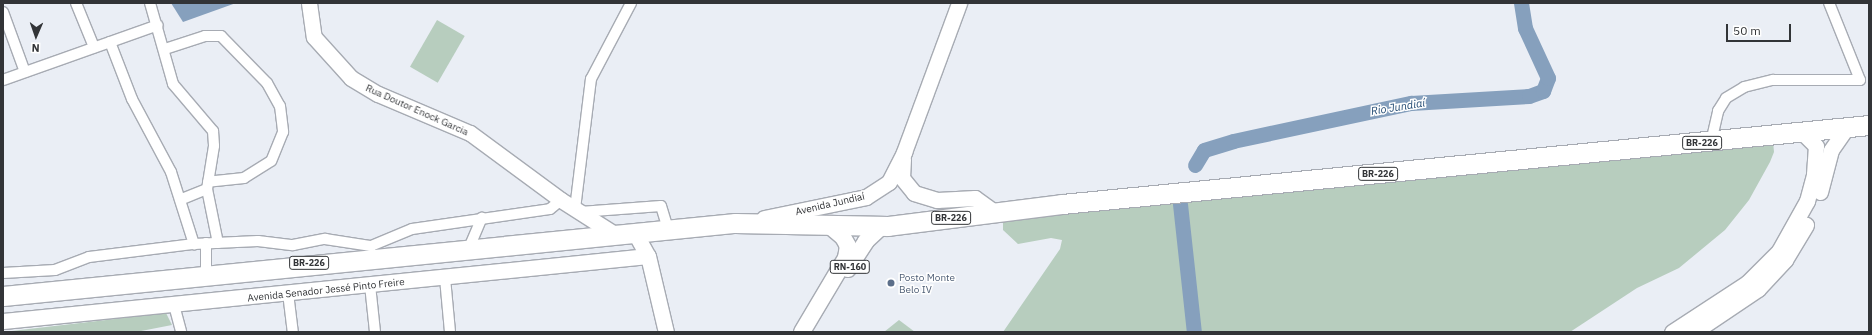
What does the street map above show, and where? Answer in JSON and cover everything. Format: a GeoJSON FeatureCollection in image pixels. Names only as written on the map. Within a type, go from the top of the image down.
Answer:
{"type":"FeatureCollection","features":[{"type":"Feature","properties":{"kind":"highway","name":"BR-226"},"geometry":{"type":"LineString","coordinates":[[3,296],[34,294],[206,274],[372,251],[469,248],[735,223],[881,227],[994,212],[1711,142],[1869,125]]}},
{"type":"Feature","properties":{"kind":"main road","name":"RN-160"},"geometry":{"type":"LineString","coordinates":[[830,226],[844,237],[848,251],[830,290]]}},
{"type":"Feature","properties":{"kind":"main road","name":"RN-160"},"geometry":{"type":"LineString","coordinates":[[802,332],[866,240],[881,227]]}},
{"type":"Feature","properties":{"kind":"street"},"geometry":{"type":"LineString","coordinates":[[76,3],[94,47]]}},
{"type":"Feature","properties":{"kind":"street"},"geometry":{"type":"LineString","coordinates":[[150,3],[165,48],[173,84],[213,131],[214,146],[208,186],[218,243]]}},
{"type":"Feature","properties":{"kind":"street","name":"Rua Doutor Enock Garcia"},"geometry":{"type":"LineString","coordinates":[[308,3],[314,38],[351,78],[391,100],[470,133],[561,200],[625,234]]}},
{"type":"Feature","properties":{"kind":"street"},"geometry":{"type":"LineString","coordinates":[[631,3],[591,79],[578,210],[661,206],[668,230]]}},
{"type":"Feature","properties":{"kind":"street","name":"Avenida Jundiaí"},"geometry":{"type":"LineString","coordinates":[[735,223],[866,197],[890,182],[904,152],[959,3]]}},
{"type":"Feature","properties":{"kind":"street"},"geometry":{"type":"LineString","coordinates":[[1711,142],[1718,111],[1726,98],[1744,87],[1773,80],[1860,80],[1829,3]]}},
{"type":"Feature","properties":{"kind":"street"},"geometry":{"type":"LineString","coordinates":[[3,12],[25,72]]}},
{"type":"Feature","properties":{"kind":"street"},"geometry":{"type":"LineString","coordinates":[[3,80],[158,25]]}},
{"type":"Feature","properties":{"kind":"street"},"geometry":{"type":"LineString","coordinates":[[165,48],[205,36],[221,36],[258,74],[280,106],[283,132],[271,161],[244,178],[208,186],[182,199]]}},
{"type":"Feature","properties":{"kind":"street"},"geometry":{"type":"LineString","coordinates":[[110,42],[132,99],[161,150],[182,199],[194,244]]}},
{"type":"Feature","properties":{"kind":"street"},"geometry":{"type":"LineString","coordinates":[[1672,332],[1747,283],[1768,265],[1807,201],[1822,162],[1847,127]]}},
{"type":"Feature","properties":{"kind":"street"},"geometry":{"type":"LineString","coordinates":[[1694,332],[1758,289],[1785,260],[1811,216],[1822,162],[1816,146],[1802,132]]}},
{"type":"Feature","properties":{"kind":"street","name":"Avenida Jundiaí"},"geometry":{"type":"LineString","coordinates":[[904,152],[902,178],[914,193],[937,200],[975,198],[994,212]]}},
{"type":"Feature","properties":{"kind":"street"},"geometry":{"type":"LineString","coordinates":[[3,272],[62,268],[89,257],[206,243],[258,241],[293,245],[325,239],[372,251],[412,229],[550,209],[561,200]]}},
{"type":"Feature","properties":{"kind":"street"},"geometry":{"type":"LineString","coordinates":[[469,248],[482,218]]}},
{"type":"Feature","properties":{"kind":"street"},"geometry":{"type":"LineString","coordinates":[[625,234],[648,256],[666,332]]}},
{"type":"Feature","properties":{"kind":"street"},"geometry":{"type":"LineString","coordinates":[[206,243],[206,274]]}},
{"type":"Feature","properties":{"kind":"street","name":"Avenida Senador Jessé Pinto Freire"},"geometry":{"type":"LineString","coordinates":[[3,321],[370,286],[648,256]]}},
{"type":"Feature","properties":{"kind":"street"},"geometry":{"type":"LineString","coordinates":[[33,271],[34,294]]}},
{"type":"Feature","properties":{"kind":"street"},"geometry":{"type":"LineString","coordinates":[[444,278],[450,332]]}},
{"type":"Feature","properties":{"kind":"street"},"geometry":{"type":"LineString","coordinates":[[370,286],[374,332]]}},
{"type":"Feature","properties":{"kind":"street"},"geometry":{"type":"LineString","coordinates":[[288,294],[293,332]]}},
{"type":"Feature","properties":{"kind":"street"},"geometry":{"type":"LineString","coordinates":[[174,305],[181,332]]}},
{"type":"Feature","properties":{"kind":"green space"},"geometry":{"type":"Polygon","coordinates":[[[437,20],[465,36],[438,83],[410,67],[437,20]]]}},
{"type":"Feature","properties":{"kind":"green space"},"geometry":{"type":"Polygon","coordinates":[[[1772,130],[1774,152],[1770,162],[1749,200],[1725,230],[1679,268],[1637,288],[1570,332],[1003,332],[1060,249],[1062,240],[1051,238],[1018,244],[1003,230],[1003,220],[1772,130]]]}},
{"type":"Feature","properties":{"kind":"green space"},"geometry":{"type":"Polygon","coordinates":[[[166,313],[172,325],[136,332],[3,332],[166,313]]]}},
{"type":"Feature","properties":{"kind":"green space"},"geometry":{"type":"Polygon","coordinates":[[[899,320],[915,332],[884,332],[899,320]]]}},
{"type":"Feature","properties":{"kind":"water"},"geometry":{"type":"Polygon","coordinates":[[[171,3],[236,3],[183,22],[171,3]]]}},
{"type":"Feature","properties":{"kind":"waterway","name":"Rio Jundiaí"},"geometry":{"type":"LineString","coordinates":[[1195,165],[1204,150],[1233,141],[1411,103],[1529,96],[1543,91],[1548,78],[1525,28],[1521,3]]}},
{"type":"Feature","properties":{"kind":"waterway","name":"Rio Jundiaí"},"geometry":{"type":"LineString","coordinates":[[1180,204],[1194,332]]}},
{"type":"Feature","properties":{"kind":"place","name":"Posto Monte Belo IV"},"geometry":{"type":"Point","coordinates":[891,283]}}]}
